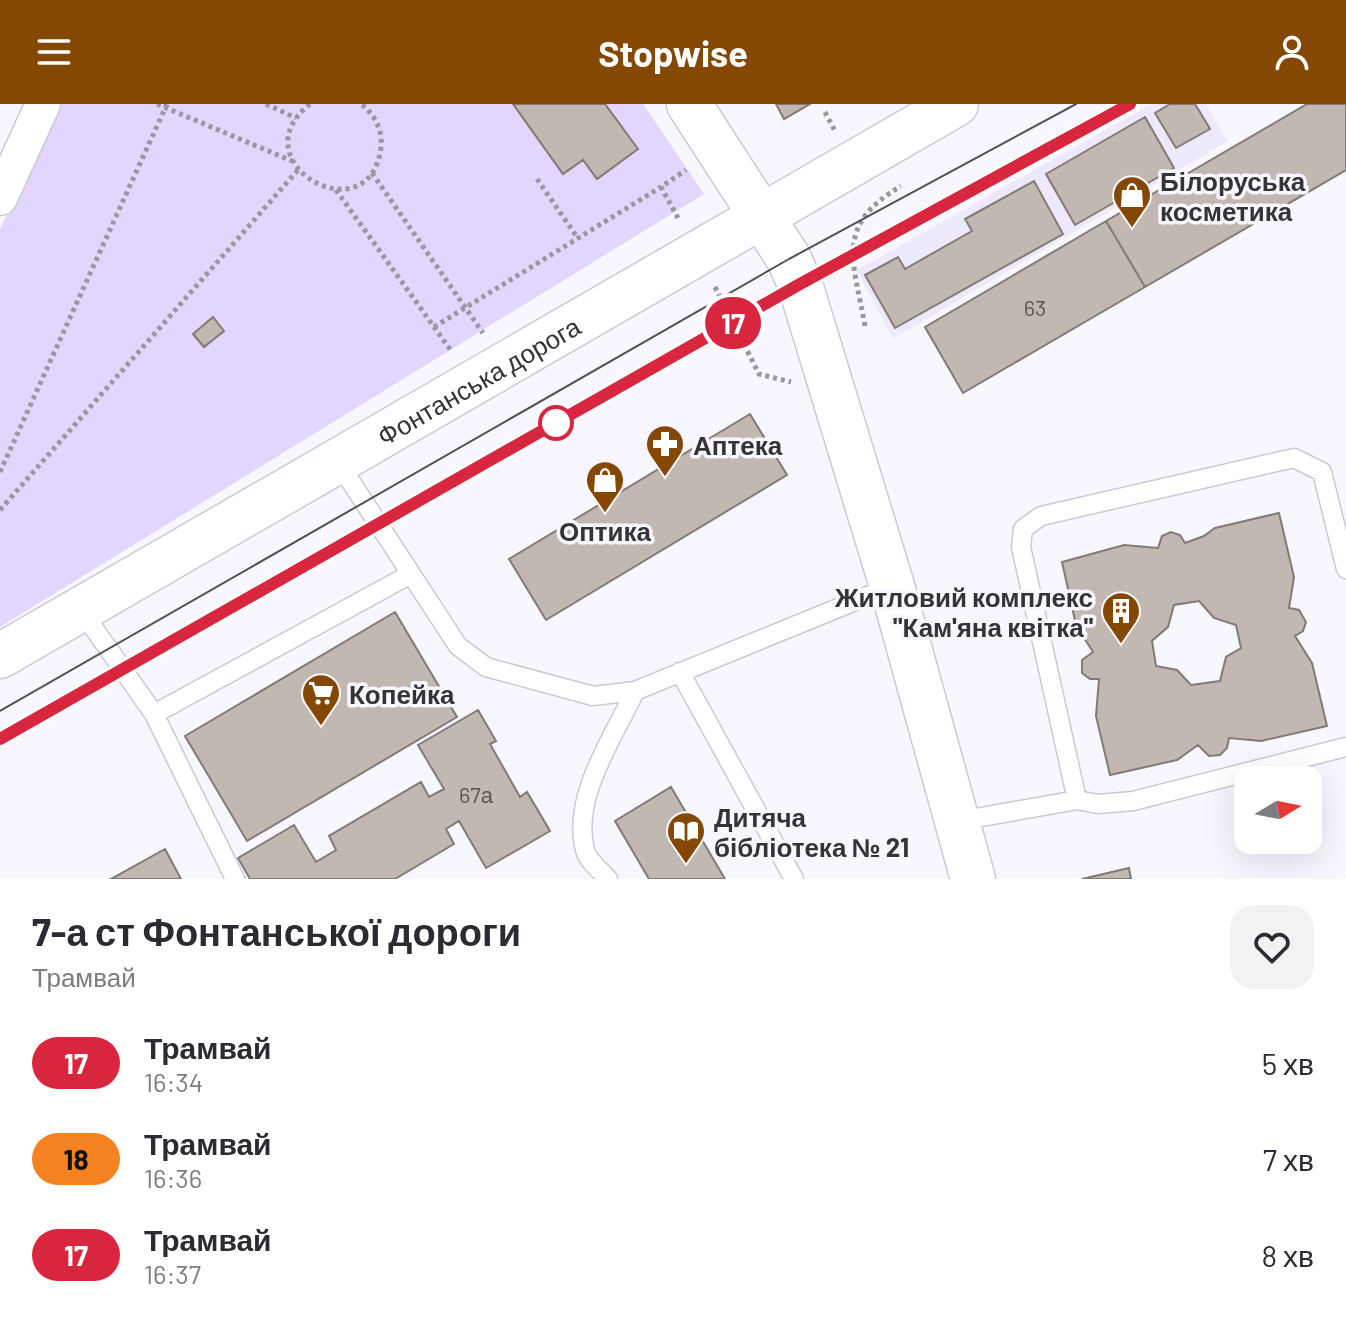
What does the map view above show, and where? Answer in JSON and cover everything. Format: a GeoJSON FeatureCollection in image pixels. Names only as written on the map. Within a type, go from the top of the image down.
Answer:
{"type":"FeatureCollection","features":[{"type":"Feature","properties":{"kind":"main road"},"geometry":{"type":"LineString","coordinates":[[689,104],[800,284],[892,586],[973,879]]}},
{"type":"Feature","properties":{"kind":"main road","name":"Фонтанська дорога"},"geometry":{"type":"LineString","coordinates":[[0,656],[956,104]]}},
{"type":"Feature","properties":{"kind":"street"},"geometry":{"type":"LineString","coordinates":[[0,198],[43,104]]}},
{"type":"Feature","properties":{"kind":"lane"},"geometry":{"type":"LineString","coordinates":[[1077,800],[1021,547],[1023,529],[1041,516],[1294,458],[1322,472],[1346,569]]}},
{"type":"Feature","properties":{"kind":"lane"},"geometry":{"type":"LineString","coordinates":[[338,462],[458,646],[486,667],[593,696],[635,691],[892,586]]}},
{"type":"Feature","properties":{"kind":"lane"},"geometry":{"type":"LineString","coordinates":[[154,714],[411,574]]}},
{"type":"Feature","properties":{"kind":"lane"},"geometry":{"type":"LineString","coordinates":[[81,610],[154,714],[235,879]]}},
{"type":"Feature","properties":{"kind":"lane"},"geometry":{"type":"LineString","coordinates":[[680,672],[794,879]]}},
{"type":"Feature","properties":{"kind":"lane"},"geometry":{"type":"LineString","coordinates":[[608,879],[585,853],[582,821],[592,782],[635,691]]}},
{"type":"Feature","properties":{"kind":"lane"},"geometry":{"type":"LineString","coordinates":[[959,821],[1077,800],[1098,804],[1133,801],[1346,747]]}},
{"type":"Feature","properties":{"kind":"path"},"geometry":{"type":"LineString","coordinates":[[157,104],[293,162]]}},
{"type":"Feature","properties":{"kind":"path"},"geometry":{"type":"LineString","coordinates":[[266,104],[296,118]]}},
{"type":"Feature","properties":{"kind":"path"},"geometry":{"type":"LineString","coordinates":[[310,104],[296,118],[290,132],[293,162],[298,170],[322,187],[336,190],[362,182],[372,173],[380,158],[382,141],[379,125],[361,104]]}},
{"type":"Feature","properties":{"kind":"path"},"geometry":{"type":"LineString","coordinates":[[0,472],[3,459],[166,106]]}},
{"type":"Feature","properties":{"kind":"path"},"geometry":{"type":"LineString","coordinates":[[434,327],[718,149]]}},
{"type":"Feature","properties":{"kind":"path"},"geometry":{"type":"LineString","coordinates":[[0,510],[298,170]]}},
{"type":"Feature","properties":{"kind":"path"},"geometry":{"type":"LineString","coordinates":[[372,173],[464,306],[490,375]]}},
{"type":"Feature","properties":{"kind":"path"},"geometry":{"type":"LineString","coordinates":[[537,179],[577,237]]}},
{"type":"Feature","properties":{"kind":"path"},"geometry":{"type":"LineString","coordinates":[[865,326],[850,257],[860,220],[880,198],[908,181]]}},
{"type":"Feature","properties":{"kind":"path"},"geometry":{"type":"LineString","coordinates":[[661,187],[759,374],[797,384]]}},
{"type":"Feature","properties":{"kind":"path"},"geometry":{"type":"LineString","coordinates":[[336,190],[434,327],[490,375]]}},
{"type":"Feature","properties":{"kind":"shaded area"},"geometry":{"type":"Polygon","coordinates":[[[60,104],[643,104],[704,194],[0,627],[0,229],[60,104]]]}},
{"type":"Feature","properties":{"kind":"shaded area"},"geometry":{"type":"Polygon","coordinates":[[[1151,104],[1206,104],[1228,141],[893,339],[857,270],[1151,104]]]}},
{"type":"Feature","properties":{"kind":"building"},"geometry":{"type":"Polygon","coordinates":[[[513,104],[605,104],[638,149],[597,179],[583,160],[563,174],[513,104]]]}},
{"type":"Feature","properties":{"kind":"building"},"geometry":{"type":"Polygon","coordinates":[[[776,104],[810,104],[784,119],[776,104]]]}},
{"type":"Feature","properties":{"kind":"building"},"geometry":{"type":"Polygon","coordinates":[[[1170,104],[1195,104],[1210,129],[1176,148],[1155,113],[1170,104]]]}},
{"type":"Feature","properties":{"kind":"building"},"geometry":{"type":"Polygon","coordinates":[[[1307,104],[1346,104],[1346,170],[1145,287],[1106,221],[1307,104]]]}},
{"type":"Feature","properties":{"kind":"building"},"geometry":{"type":"Polygon","coordinates":[[[1145,117],[1174,168],[1075,225],[1046,174],[1145,117]]]}},
{"type":"Feature","properties":{"kind":"building"},"geometry":{"type":"Polygon","coordinates":[[[1034,181],[1063,234],[895,328],[865,275],[898,257],[905,269],[972,231],[965,219],[1034,181]]]}},
{"type":"Feature","properties":{"kind":"building"},"geometry":{"type":"Polygon","coordinates":[[[1106,221],[1145,287],[963,393],[925,327],[1106,221]]]}},
{"type":"Feature","properties":{"kind":"building"},"geometry":{"type":"Polygon","coordinates":[[[213,317],[224,331],[204,347],[193,334],[213,317]]]}},
{"type":"Feature","properties":{"kind":"building"},"geometry":{"type":"Polygon","coordinates":[[[750,414],[787,475],[546,620],[509,559],[750,414]]]}},
{"type":"Feature","properties":{"kind":"building","name":"Житловий комплекс \"Кам'яна квітка\""},"geometry":{"type":"Polygon","coordinates":[[[1279,513],[1294,577],[1289,608],[1299,610],[1306,622],[1303,631],[1295,636],[1312,663],[1327,726],[1261,741],[1229,738],[1227,748],[1220,755],[1209,756],[1198,745],[1177,760],[1110,775],[1096,716],[1099,679],[1090,679],[1082,673],[1082,660],[1093,652],[1076,625],[1062,562],[1124,545],[1158,548],[1162,536],[1171,532],[1180,535],[1185,543],[1215,528],[1279,513]],[[1199,601],[1174,605],[1168,627],[1152,641],[1156,666],[1177,670],[1191,685],[1220,681],[1226,657],[1241,648],[1236,625],[1214,618],[1199,601]]]}},
{"type":"Feature","properties":{"kind":"building","name":"Копейка"},"geometry":{"type":"Polygon","coordinates":[[[395,612],[457,717],[247,841],[185,736],[395,612]]]}},
{"type":"Feature","properties":{"kind":"building"},"geometry":{"type":"Polygon","coordinates":[[[478,710],[496,741],[490,744],[520,797],[527,792],[550,831],[486,868],[459,821],[446,829],[454,844],[395,879],[250,879],[238,858],[294,825],[316,862],[336,850],[329,836],[421,782],[429,797],[444,789],[418,745],[478,710]]]}},
{"type":"Feature","properties":{"kind":"building"},"geometry":{"type":"Polygon","coordinates":[[[671,787],[725,879],[649,879],[615,821],[671,787]]]}},
{"type":"Feature","properties":{"kind":"building"},"geometry":{"type":"Polygon","coordinates":[[[165,849],[181,879],[111,879],[165,849]]]}},
{"type":"Feature","properties":{"kind":"building"},"geometry":{"type":"Polygon","coordinates":[[[1129,868],[1131,879],[1082,879],[1129,868]]]}},
{"type":"Feature","properties":{"kind":"tram line"},"geometry":{"type":"LineString","coordinates":[[0,711],[789,259],[1076,104]]}},
{"type":"Feature","properties":{"kind":"tram line"},"geometry":{"type":"LineString","coordinates":[[0,739],[800,284],[1130,104]]}},
{"type":"Feature","properties":{"kind":"tram line","name":"17"},"geometry":{"type":"LineString","coordinates":[[0,739],[800,284],[1130,104]]}},
{"type":"Feature","properties":{"kind":"place","name":"Білоруська косметика"},"geometry":{"type":"Point","coordinates":[1132,229]}},
{"type":"Feature","properties":{"kind":"place","name":"Аптека"},"geometry":{"type":"Point","coordinates":[665,478]}},
{"type":"Feature","properties":{"kind":"place","name":"Оптика"},"geometry":{"type":"Point","coordinates":[605,514]}},
{"type":"Feature","properties":{"kind":"place","name":"Житловий комплекс \"Кам'яна квітка\""},"geometry":{"type":"Point","coordinates":[1121,645]}},
{"type":"Feature","properties":{"kind":"place","name":"Копейка"},"geometry":{"type":"Point","coordinates":[321,727]}},
{"type":"Feature","properties":{"kind":"place","name":"Дитяча бібліотека № 21"},"geometry":{"type":"Point","coordinates":[686,865]}}]}
